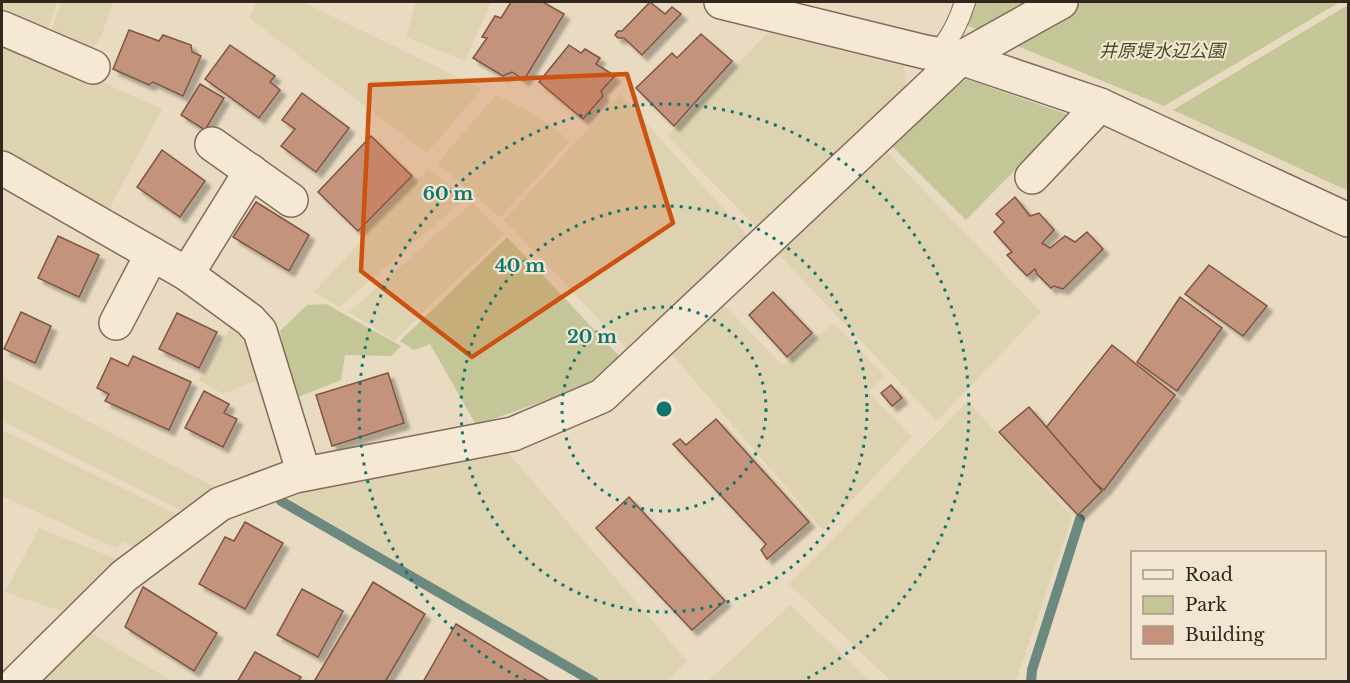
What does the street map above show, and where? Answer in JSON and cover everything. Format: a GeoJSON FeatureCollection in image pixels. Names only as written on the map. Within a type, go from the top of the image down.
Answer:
{"type":"FeatureCollection","features":[{"type":"Feature","properties":{"kind":"street"},"geometry":{"type":"LineString","coordinates":[[721,2],[910,49],[950,56],[1100,105],[1348,220]]}},
{"type":"Feature","properties":{"kind":"street"},"geometry":{"type":"LineString","coordinates":[[17,681],[124,576],[220,504],[295,476],[513,434],[602,396],[950,56],[1061,2]]}},
{"type":"Feature","properties":{"kind":"street"},"geometry":{"type":"LineString","coordinates":[[2,28],[93,67]]}},
{"type":"Feature","properties":{"kind":"street"},"geometry":{"type":"LineString","coordinates":[[1032,177],[1100,105]]}},
{"type":"Feature","properties":{"kind":"street"},"geometry":{"type":"LineString","coordinates":[[212,144],[291,200]]}},
{"type":"Feature","properties":{"kind":"street"},"geometry":{"type":"LineString","coordinates":[[2,168],[186,274],[250,320],[260,331],[304,474]]}},
{"type":"Feature","properties":{"kind":"street"},"geometry":{"type":"LineString","coordinates":[[186,274],[251,171]]}},
{"type":"Feature","properties":{"kind":"street"},"geometry":{"type":"LineString","coordinates":[[116,323],[152,254]]}},
{"type":"Feature","properties":{"kind":"lane"},"geometry":{"type":"LineString","coordinates":[[950,56],[952,35],[965,2]]}},
{"type":"Feature","properties":{"kind":"highlighted area"},"geometry":{"type":"Polygon","coordinates":[[[627,74],[673,223],[472,357],[361,271],[370,85],[627,74]]]}},
{"type":"Feature","properties":{"kind":"shaded area"},"geometry":{"type":"Polygon","coordinates":[[[2,2],[57,2],[45,38],[2,19],[2,2]]]}},
{"type":"Feature","properties":{"kind":"shaded area"},"geometry":{"type":"Polygon","coordinates":[[[61,2],[113,2],[101,37],[87,56],[48,39],[61,2]]]}},
{"type":"Feature","properties":{"kind":"shaded area"},"geometry":{"type":"Polygon","coordinates":[[[257,2],[303,2],[482,89],[427,153],[249,18],[257,2]]]}},
{"type":"Feature","properties":{"kind":"shaded area"},"geometry":{"type":"Polygon","coordinates":[[[416,2],[491,2],[465,61],[406,37],[416,2]]]}},
{"type":"Feature","properties":{"kind":"shaded area"},"geometry":{"type":"Polygon","coordinates":[[[768,33],[904,66],[907,91],[758,229],[667,136],[768,33]]]}},
{"type":"Feature","properties":{"kind":"shaded area"},"geometry":{"type":"Polygon","coordinates":[[[2,37],[162,109],[108,211],[2,154],[2,37]]]}},
{"type":"Feature","properties":{"kind":"shaded area"},"geometry":{"type":"Polygon","coordinates":[[[620,94],[748,236],[626,348],[504,220],[620,94]]]}},
{"type":"Feature","properties":{"kind":"shaded area"},"geometry":{"type":"Polygon","coordinates":[[[496,95],[537,115],[570,141],[500,218],[437,163],[496,95]]]}},
{"type":"Feature","properties":{"kind":"shaded area"},"geometry":{"type":"Polygon","coordinates":[[[885,150],[1041,312],[937,421],[776,252],[885,150]]]}},
{"type":"Feature","properties":{"kind":"shaded area"},"geometry":{"type":"Polygon","coordinates":[[[428,169],[466,198],[339,307],[314,292],[428,169]]]}},
{"type":"Feature","properties":{"kind":"shaded area"},"geometry":{"type":"Polygon","coordinates":[[[472,203],[504,234],[394,341],[349,312],[472,203]]]}},
{"type":"Feature","properties":{"kind":"shaded area"},"geometry":{"type":"Polygon","coordinates":[[[724,305],[782,365],[834,323],[885,376],[868,392],[912,437],[823,530],[668,350],[724,305]]]}},
{"type":"Feature","properties":{"kind":"shaded area"},"geometry":{"type":"Polygon","coordinates":[[[234,322],[241,325],[260,379],[223,394],[199,380],[234,322]]]}},
{"type":"Feature","properties":{"kind":"shaded area"},"geometry":{"type":"Polygon","coordinates":[[[2,377],[221,490],[183,511],[2,421],[2,377]]]}},
{"type":"Feature","properties":{"kind":"shaded area"},"geometry":{"type":"Polygon","coordinates":[[[968,401],[1072,516],[1016,681],[891,681],[789,584],[968,401]]]}},
{"type":"Feature","properties":{"kind":"shaded area"},"geometry":{"type":"Polygon","coordinates":[[[2,430],[178,515],[165,522],[134,547],[123,542],[116,548],[2,496],[2,430]]]}},
{"type":"Feature","properties":{"kind":"shaded area"},"geometry":{"type":"Polygon","coordinates":[[[505,449],[687,661],[668,681],[601,681],[283,495],[505,449]]]}},
{"type":"Feature","properties":{"kind":"shaded area"},"geometry":{"type":"Polygon","coordinates":[[[39,528],[122,561],[61,611],[5,592],[39,528]]]}},
{"type":"Feature","properties":{"kind":"shaded area"},"geometry":{"type":"Polygon","coordinates":[[[790,605],[870,681],[708,681],[790,605]]]}},
{"type":"Feature","properties":{"kind":"shaded area"},"geometry":{"type":"Polygon","coordinates":[[[89,632],[172,681],[35,682],[89,632]]]}},
{"type":"Feature","properties":{"kind":"green space","name":"井原堤水辺公園"},"geometry":{"type":"Polygon","coordinates":[[[972,2],[1340,2],[1164,106],[966,25],[972,2]]]}},
{"type":"Feature","properties":{"kind":"green space"},"geometry":{"type":"Polygon","coordinates":[[[1348,5],[1348,185],[1346,190],[1173,110],[1348,5]]]}},
{"type":"Feature","properties":{"kind":"green space"},"geometry":{"type":"Polygon","coordinates":[[[966,79],[1069,115],[966,220],[888,142],[966,79]]]}},
{"type":"Feature","properties":{"kind":"green space"},"geometry":{"type":"Polygon","coordinates":[[[507,237],[619,356],[586,386],[476,425],[430,344],[414,350],[400,341],[507,237]]]}},
{"type":"Feature","properties":{"kind":"green space"},"geometry":{"type":"Polygon","coordinates":[[[326,304],[401,346],[391,356],[345,355],[341,380],[293,399],[280,331],[307,305],[326,304]]]}},
{"type":"Feature","properties":{"kind":"building"},"geometry":{"type":"Polygon","coordinates":[[[511,2],[543,2],[564,14],[524,80],[512,72],[503,76],[473,58],[487,38],[482,37],[495,16],[501,18],[511,2]]]}},
{"type":"Feature","properties":{"kind":"building"},"geometry":{"type":"Polygon","coordinates":[[[650,2],[665,14],[672,7],[681,14],[642,55],[624,38],[618,38],[615,35],[618,31],[622,31],[650,2]]]}},
{"type":"Feature","properties":{"kind":"building"},"geometry":{"type":"Polygon","coordinates":[[[129,30],[159,41],[163,35],[191,45],[192,52],[201,56],[183,96],[153,82],[149,85],[113,69],[129,30]]]}},
{"type":"Feature","properties":{"kind":"building"},"geometry":{"type":"Polygon","coordinates":[[[701,34],[732,61],[674,126],[636,88],[672,53],[677,58],[701,34]]]}},
{"type":"Feature","properties":{"kind":"building"},"geometry":{"type":"Polygon","coordinates":[[[230,45],[275,76],[270,82],[280,90],[259,118],[205,79],[230,45]]]}},
{"type":"Feature","properties":{"kind":"building"},"geometry":{"type":"Polygon","coordinates":[[[569,45],[581,53],[585,49],[600,58],[596,64],[615,76],[601,91],[603,96],[583,119],[539,82],[569,45]]]}},
{"type":"Feature","properties":{"kind":"building"},"geometry":{"type":"Polygon","coordinates":[[[200,84],[224,98],[205,130],[181,115],[200,84]]]}},
{"type":"Feature","properties":{"kind":"building"},"geometry":{"type":"Polygon","coordinates":[[[302,93],[349,128],[316,172],[281,146],[295,129],[282,120],[302,93]]]}},
{"type":"Feature","properties":{"kind":"building"},"geometry":{"type":"Polygon","coordinates":[[[371,136],[412,176],[358,231],[318,192],[371,136]]]}},
{"type":"Feature","properties":{"kind":"building"},"geometry":{"type":"Polygon","coordinates":[[[162,150],[205,181],[180,217],[137,187],[162,150]]]}},
{"type":"Feature","properties":{"kind":"building"},"geometry":{"type":"Polygon","coordinates":[[[1015,197],[1030,216],[1039,213],[1054,230],[1042,243],[1050,248],[1065,236],[1075,242],[1087,232],[1103,249],[1063,289],[1054,286],[1051,288],[1035,269],[1027,276],[1007,255],[1012,252],[994,232],[1004,222],[996,214],[1015,197]]]}},
{"type":"Feature","properties":{"kind":"building"},"geometry":{"type":"Polygon","coordinates":[[[256,202],[309,235],[289,271],[233,237],[256,202]]]}},
{"type":"Feature","properties":{"kind":"building"},"geometry":{"type":"Polygon","coordinates":[[[58,236],[99,255],[79,297],[38,278],[58,236]]]}},
{"type":"Feature","properties":{"kind":"building"},"geometry":{"type":"Polygon","coordinates":[[[1209,265],[1267,306],[1243,336],[1185,294],[1209,265]]]}},
{"type":"Feature","properties":{"kind":"building"},"geometry":{"type":"Polygon","coordinates":[[[773,292],[812,333],[787,357],[749,315],[773,292]]]}},
{"type":"Feature","properties":{"kind":"building"},"geometry":{"type":"Polygon","coordinates":[[[1180,297],[1222,328],[1177,391],[1137,362],[1180,297]]]}},
{"type":"Feature","properties":{"kind":"building"},"geometry":{"type":"Polygon","coordinates":[[[21,312],[51,326],[35,363],[4,349],[21,312]]]}},
{"type":"Feature","properties":{"kind":"building"},"geometry":{"type":"Polygon","coordinates":[[[177,313],[217,332],[199,368],[159,349],[177,313]]]}},
{"type":"Feature","properties":{"kind":"building"},"geometry":{"type":"Polygon","coordinates":[[[1112,345],[1175,395],[1104,490],[1037,439],[1112,345]]]}},
{"type":"Feature","properties":{"kind":"building"},"geometry":{"type":"Polygon","coordinates":[[[133,356],[191,382],[169,430],[105,401],[109,394],[97,388],[111,358],[128,366],[133,356]]]}},
{"type":"Feature","properties":{"kind":"building"},"geometry":{"type":"Polygon","coordinates":[[[388,373],[404,423],[332,446],[316,395],[388,373]]]}},
{"type":"Feature","properties":{"kind":"building"},"geometry":{"type":"Polygon","coordinates":[[[891,385],[902,398],[892,406],[881,393],[891,385]]]}},
{"type":"Feature","properties":{"kind":"building"},"geometry":{"type":"Polygon","coordinates":[[[204,391],[229,404],[224,413],[237,419],[223,447],[185,428],[204,391]]]}},
{"type":"Feature","properties":{"kind":"building"},"geometry":{"type":"Polygon","coordinates":[[[1029,407],[1102,491],[1078,515],[999,432],[1029,407]]]}},
{"type":"Feature","properties":{"kind":"building"},"geometry":{"type":"Polygon","coordinates":[[[716,419],[809,522],[767,559],[761,550],[766,544],[673,444],[680,439],[686,445],[716,419]]]}},
{"type":"Feature","properties":{"kind":"building"},"geometry":{"type":"Polygon","coordinates":[[[629,497],[725,601],[692,630],[596,528],[629,497]]]}},
{"type":"Feature","properties":{"kind":"building"},"geometry":{"type":"Polygon","coordinates":[[[245,522],[283,543],[245,609],[199,584],[225,537],[234,541],[245,522]]]}},
{"type":"Feature","properties":{"kind":"building"},"geometry":{"type":"Polygon","coordinates":[[[373,582],[425,614],[385,682],[317,682],[315,680],[373,582]]]}},
{"type":"Feature","properties":{"kind":"building"},"geometry":{"type":"Polygon","coordinates":[[[143,587],[217,633],[194,671],[125,627],[143,587]]]}},
{"type":"Feature","properties":{"kind":"building"},"geometry":{"type":"Polygon","coordinates":[[[302,589],[343,611],[318,657],[277,635],[302,589]]]}},
{"type":"Feature","properties":{"kind":"building"},"geometry":{"type":"Polygon","coordinates":[[[456,624],[551,682],[423,682],[456,624]]]}},
{"type":"Feature","properties":{"kind":"building"},"geometry":{"type":"Polygon","coordinates":[[[255,652],[301,677],[298,682],[237,682],[255,652]]]}},
{"type":"Feature","properties":{"kind":"waterway"},"geometry":{"type":"LineString","coordinates":[[281,501],[594,682]]}},
{"type":"Feature","properties":{"kind":"waterway"},"geometry":{"type":"LineString","coordinates":[[1031,682],[1032,670],[1080,519]]}}]}
